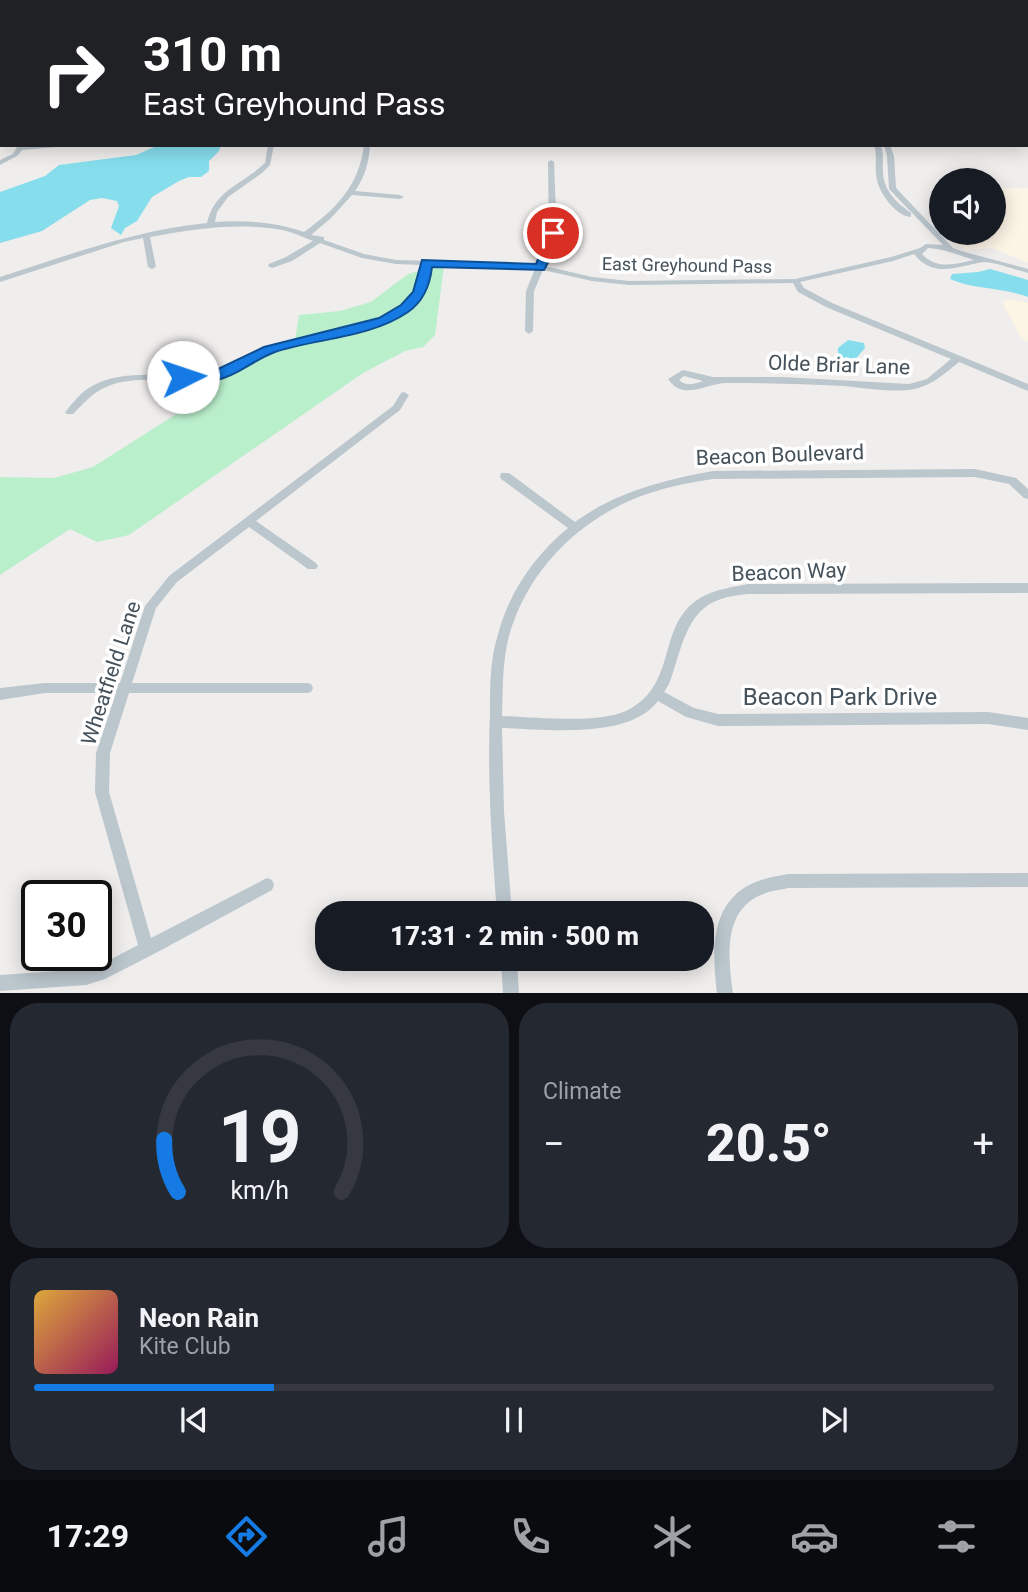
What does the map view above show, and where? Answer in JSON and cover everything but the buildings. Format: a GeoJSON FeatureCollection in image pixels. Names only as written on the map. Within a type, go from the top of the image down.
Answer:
{"type":"FeatureCollection","features":[{"type":"Feature","properties":{"kind":"street"},"geometry":{"type":"LineString","coordinates":[[0,163],[15,155],[22,147]]}},
{"type":"Feature","properties":{"kind":"street"},"geometry":{"type":"LineString","coordinates":[[211,224],[214,208],[221,199],[268,164],[271,147]]}},
{"type":"Feature","properties":{"kind":"street"},"geometry":{"type":"LineString","coordinates":[[307,234],[332,215],[349,193],[365,165],[366,147]]}},
{"type":"Feature","properties":{"kind":"street"},"geometry":{"type":"LineString","coordinates":[[878,147],[881,156],[879,171],[883,189],[893,203],[925,231],[929,238],[920,257],[929,264]]}},
{"type":"Feature","properties":{"kind":"street"},"geometry":{"type":"LineString","coordinates":[[888,147],[891,154],[893,189],[955,251],[962,260],[960,264]]}},
{"type":"Feature","properties":{"kind":"street"},"geometry":{"type":"LineString","coordinates":[[529,331],[530,291],[553,237],[551,162]]}},
{"type":"Feature","properties":{"kind":"street"},"geometry":{"type":"LineString","coordinates":[[349,193],[400,197]]}},
{"type":"Feature","properties":{"kind":"street","name":"East Greyhound Pass"},"geometry":{"type":"LineString","coordinates":[[0,280],[90,249],[146,235],[211,224],[262,224],[307,234],[378,260],[540,267],[625,283],[794,281],[801,290],[829,305],[1028,388]]}},
{"type":"Feature","properties":{"kind":"street"},"geometry":{"type":"LineString","coordinates":[[146,235],[152,267]]}},
{"type":"Feature","properties":{"kind":"street"},"geometry":{"type":"LineString","coordinates":[[272,266],[321,239]]}},
{"type":"Feature","properties":{"kind":"street"},"geometry":{"type":"LineString","coordinates":[[794,281],[893,259],[939,245],[1028,271]]}},
{"type":"Feature","properties":{"kind":"street"},"geometry":{"type":"LineString","coordinates":[[893,259],[944,268],[984,260]]}},
{"type":"Feature","properties":{"kind":"street"},"geometry":{"type":"LineString","coordinates":[[70,412],[88,393],[113,380],[130,377],[216,375],[269,350],[384,321],[406,308],[419,294],[426,263]]}},
{"type":"Feature","properties":{"kind":"street","name":"Olde Briar Lane"},"geometry":{"type":"LineString","coordinates":[[713,380],[782,380],[909,387],[930,381],[956,359]]}},
{"type":"Feature","properties":{"kind":"street","name":"Wheatfield Lane"},"geometry":{"type":"LineString","coordinates":[[147,950],[102,793],[103,753],[123,687],[156,597],[173,579],[397,408],[404,395]]}},
{"type":"Feature","properties":{"kind":"street","name":"Beacon Boulevard"},"geometry":{"type":"LineString","coordinates":[[504,901],[495,796],[500,653],[513,606],[541,559],[574,527],[601,509],[633,493],[679,480],[713,475],[975,473],[1012,481],[1027,494]]}},
{"type":"Feature","properties":{"kind":"street"},"geometry":{"type":"LineString","coordinates":[[505,476],[574,527]]}},
{"type":"Feature","properties":{"kind":"street"},"geometry":{"type":"LineString","coordinates":[[248,522],[312,566]]}},
{"type":"Feature","properties":{"kind":"street","name":"Beacon Way"},"geometry":{"type":"LineString","coordinates":[[658,695],[667,677],[683,622],[702,602],[724,592],[748,589],[1028,588]]}},
{"type":"Feature","properties":{"kind":"street"},"geometry":{"type":"LineString","coordinates":[[0,694],[45,688],[307,688]]}},
{"type":"Feature","properties":{"kind":"street"},"geometry":{"type":"LineString","coordinates":[[496,722],[613,720],[637,711],[658,695]]}},
{"type":"Feature","properties":{"kind":"street","name":"Beacon Park Drive"},"geometry":{"type":"LineString","coordinates":[[658,695],[683,710],[718,720],[988,718],[1028,724]]}},
{"type":"Feature","properties":{"kind":"street"},"geometry":{"type":"LineString","coordinates":[[725,993],[721,943],[734,904],[763,886],[788,881],[1028,880]]}},
{"type":"Feature","properties":{"kind":"street"},"geometry":{"type":"LineString","coordinates":[[0,983],[86,977],[147,950],[267,885]]}},
{"type":"Feature","properties":{"kind":"street"},"geometry":{"type":"LineString","coordinates":[[510,971],[511,993]]}},
{"type":"Feature","properties":{"kind":"shaded area"},"geometry":{"type":"Polygon","coordinates":[[[1006,188],[1028,188],[1028,263],[992,248],[965,250],[963,246],[957,246],[1006,245],[1006,188]]]}},
{"type":"Feature","properties":{"kind":"shaded area"},"geometry":{"type":"Polygon","coordinates":[[[1011,299],[1028,303],[1028,342],[1021,338],[1004,306],[1003,301],[1011,299]]]}},
{"type":"Feature","properties":{"kind":"green space"},"geometry":{"type":"Polygon","coordinates":[[[432,265],[444,266],[435,335],[423,347],[405,351],[363,373],[129,535],[97,542],[70,529],[0,575],[0,477],[54,478],[93,467],[192,404],[221,377],[267,355],[294,347],[299,315],[340,311],[371,302],[408,274],[430,268],[432,265]]]}},
{"type":"Feature","properties":{"kind":"water"},"geometry":{"type":"Polygon","coordinates":[[[154,147],[220,147],[209,161],[209,171],[201,177],[189,177],[179,181],[152,197],[137,221],[125,228],[121,235],[111,228],[119,206],[117,201],[102,198],[90,200],[42,231],[0,243],[0,192],[45,176],[59,165],[136,155],[154,147]]]}},
{"type":"Feature","properties":{"kind":"water"},"geometry":{"type":"Polygon","coordinates":[[[990,269],[1028,280],[1028,297],[950,279],[952,274],[990,269]]]}},
{"type":"Feature","properties":{"kind":"water"},"geometry":{"type":"Polygon","coordinates":[[[848,340],[864,343],[865,348],[853,362],[852,370],[848,371],[841,364],[838,348],[848,340]]]}},
{"type":"Feature","properties":{"kind":"route"},"geometry":{"type":"LineString","coordinates":[[183,377],[216,375],[269,350],[384,321],[406,308],[419,294],[426,263],[540,267],[550,248],[553,233]]}}]}
